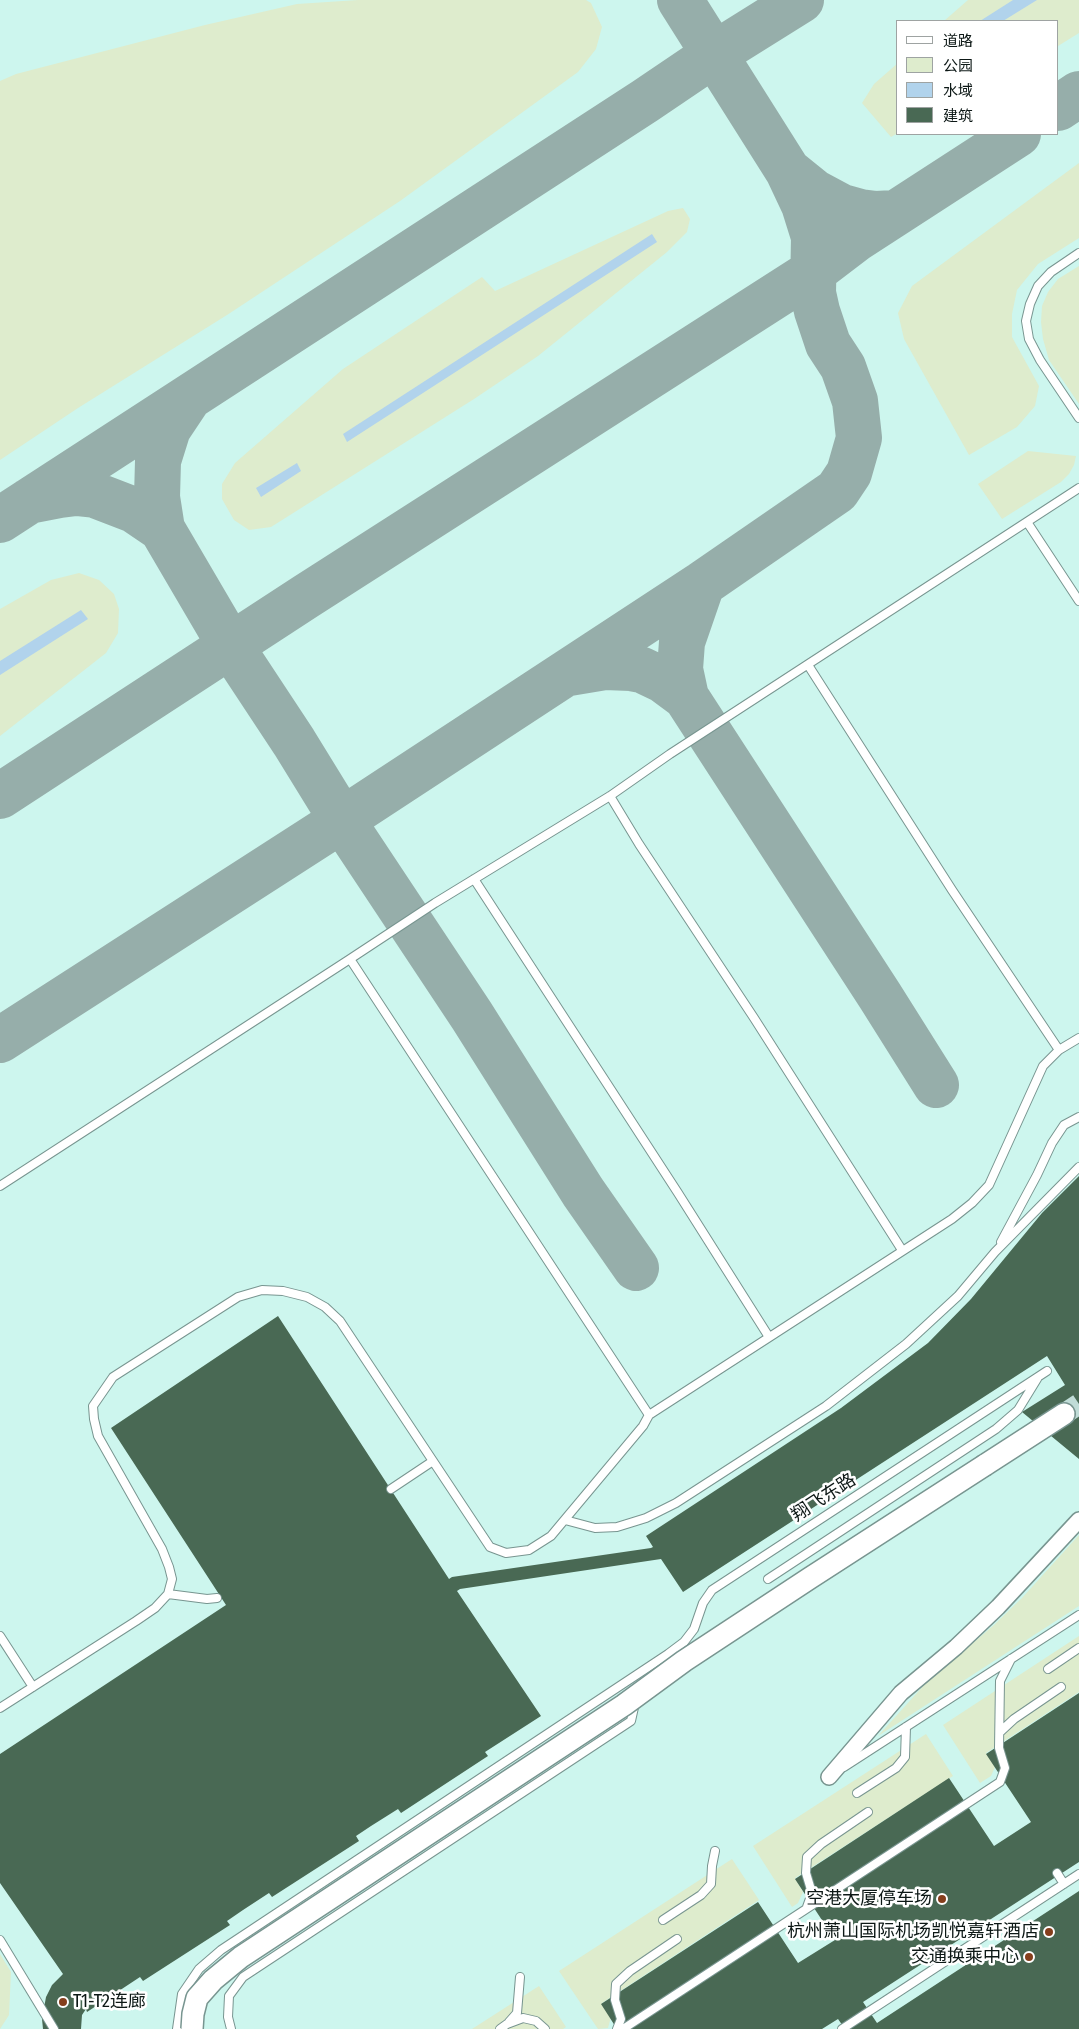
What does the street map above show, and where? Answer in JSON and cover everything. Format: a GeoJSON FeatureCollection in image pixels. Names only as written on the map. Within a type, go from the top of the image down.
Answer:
{"type":"FeatureCollection","features":[{"type":"Feature","properties":{"kind":"main road"},"geometry":{"type":"LineString","coordinates":[[196,2024],[197,1998],[213,1980],[241,1957],[624,1705],[684,1661],[1064,1414]]}},
{"type":"Feature","properties":{"kind":"street"},"geometry":{"type":"LineString","coordinates":[[829,1777],[901,1694],[956,1647],[998,1607],[1079,1520]]}},
{"type":"Feature","properties":{"kind":"lane"},"geometry":{"type":"LineString","coordinates":[[1079,253],[1051,272],[1038,286],[1030,304],[1026,321],[1029,339],[1040,360],[1079,418]]}},
{"type":"Feature","properties":{"kind":"lane"},"geometry":{"type":"LineString","coordinates":[[0,1186],[474,879],[610,796],[670,754],[1079,488]]}},
{"type":"Feature","properties":{"kind":"lane"},"geometry":{"type":"LineString","coordinates":[[1027,522],[1079,600]]}},
{"type":"Feature","properties":{"kind":"lane"},"geometry":{"type":"LineString","coordinates":[[808,665],[952,890],[1059,1050]]}},
{"type":"Feature","properties":{"kind":"lane"},"geometry":{"type":"LineString","coordinates":[[610,796],[639,844],[759,1026],[902,1250]]}},
{"type":"Feature","properties":{"kind":"lane"},"geometry":{"type":"LineString","coordinates":[[474,879],[769,1337]]}},
{"type":"Feature","properties":{"kind":"lane"},"geometry":{"type":"LineString","coordinates":[[350,959],[649,1414]]}},
{"type":"Feature","properties":{"kind":"lane"},"geometry":{"type":"LineString","coordinates":[[0,1708],[155,1608],[168,1594],[172,1579],[162,1549],[98,1436],[93,1406],[113,1377],[238,1297],[262,1290],[283,1290],[307,1297],[325,1307],[340,1320],[490,1547],[506,1552],[529,1550],[551,1536],[643,1426],[649,1414],[952,1219],[972,1203],[989,1185],[1043,1066],[1059,1050],[1079,1038]]}},
{"type":"Feature","properties":{"kind":"lane"},"geometry":{"type":"LineString","coordinates":[[995,1252],[1037,1176],[1052,1143],[1064,1126],[1079,1117]]}},
{"type":"Feature","properties":{"kind":"lane"},"geometry":{"type":"LineString","coordinates":[[565,1520],[595,1528],[617,1527],[646,1518],[676,1503],[826,1406],[906,1344],[958,1296],[995,1252],[1079,1167]]}},
{"type":"Feature","properties":{"kind":"lane","name":"翔飞东路"},"geometry":{"type":"LineString","coordinates":[[177,2029],[182,1994],[199,1969],[221,1950],[684,1642],[694,1629],[703,1603],[712,1590],[1047,1371]]}},
{"type":"Feature","properties":{"kind":"lane"},"geometry":{"type":"LineString","coordinates":[[768,1579],[996,1429],[1018,1410],[1040,1376]]}},
{"type":"Feature","properties":{"kind":"lane"},"geometry":{"type":"LineString","coordinates":[[391,1489],[433,1461]]}},
{"type":"Feature","properties":{"kind":"lane"},"geometry":{"type":"LineString","coordinates":[[168,1594],[206,1599],[217,1598]]}},
{"type":"Feature","properties":{"kind":"lane"},"geometry":{"type":"LineString","coordinates":[[829,1777],[1079,1615]]}},
{"type":"Feature","properties":{"kind":"lane"},"geometry":{"type":"LineString","coordinates":[[0,1636],[33,1687]]}},
{"type":"Feature","properties":{"kind":"lane"},"geometry":{"type":"LineString","coordinates":[[1048,1669],[1079,1648]]}},
{"type":"Feature","properties":{"kind":"lane"},"geometry":{"type":"LineString","coordinates":[[623,2029],[1000,1782],[1005,1768],[999,1748],[1000,1681],[1011,1659]]}},
{"type":"Feature","properties":{"kind":"lane"},"geometry":{"type":"LineString","coordinates":[[231,2029],[228,2017],[229,1996],[243,1978],[632,1721],[641,1672]]}},
{"type":"Feature","properties":{"kind":"lane"},"geometry":{"type":"LineString","coordinates":[[1000,1732],[1014,1719],[1060,1687]]}},
{"type":"Feature","properties":{"kind":"lane"},"geometry":{"type":"LineString","coordinates":[[857,1793],[896,1768],[905,1757],[906,1727]]}},
{"type":"Feature","properties":{"kind":"lane"},"geometry":{"type":"LineString","coordinates":[[807,1907],[812,1892],[806,1873],[807,1857],[821,1844],[868,1812]]}},
{"type":"Feature","properties":{"kind":"lane"},"geometry":{"type":"LineString","coordinates":[[663,1920],[701,1895],[711,1884],[715,1851]]}},
{"type":"Feature","properties":{"kind":"lane"},"geometry":{"type":"LineString","coordinates":[[1056,1873],[1064,1884]]}},
{"type":"Feature","properties":{"kind":"lane"},"geometry":{"type":"LineString","coordinates":[[842,2029],[1079,1874]]}},
{"type":"Feature","properties":{"kind":"lane"},"geometry":{"type":"LineString","coordinates":[[617,2029],[621,2019],[615,2000],[616,1984],[630,1971],[677,1939]]}},
{"type":"Feature","properties":{"kind":"lane"},"geometry":{"type":"LineString","coordinates":[[0,1940],[54,2029]]}},
{"type":"Feature","properties":{"kind":"lane"},"geometry":{"type":"LineString","coordinates":[[500,2029],[517,2013],[520,1977]]}},
{"type":"Feature","properties":{"kind":"lane"},"geometry":{"type":"LineString","coordinates":[[507,2024],[523,2018],[536,2021],[545,2029]]}},
{"type":"Feature","properties":{"kind":"shaded area"},"geometry":{"type":"Polygon","coordinates":[[[0,0],[1079,0],[1079,2029],[0,2029],[0,0]]]}},
{"type":"Feature","properties":{"kind":"green space"},"geometry":{"type":"Polygon","coordinates":[[[358,0],[586,0],[591,3],[602,27],[596,49],[578,72],[400,201],[227,315],[78,408],[0,460],[0,81],[16,74],[205,25],[297,4],[358,0]]]}},
{"type":"Feature","properties":{"kind":"green space"},"geometry":{"type":"Polygon","coordinates":[[[968,0],[1079,0],[1079,33],[1059,45],[1059,20],[945,20],[968,0]]]}},
{"type":"Feature","properties":{"kind":"green space"},"geometry":{"type":"Polygon","coordinates":[[[896,65],[896,134],[891,137],[862,103],[874,84],[896,65]]]}},
{"type":"Feature","properties":{"kind":"green space"},"geometry":{"type":"Polygon","coordinates":[[[1079,163],[1079,238],[1038,264],[1017,290],[1012,314],[1012,337],[1039,386],[1035,406],[1017,427],[969,455],[904,339],[898,313],[912,286],[1079,163]]]}},
{"type":"Feature","properties":{"kind":"green space"},"geometry":{"type":"Polygon","coordinates":[[[683,208],[690,219],[687,232],[667,252],[538,356],[474,399],[271,527],[249,530],[234,520],[222,499],[222,484],[235,463],[343,369],[482,277],[495,291],[668,211],[683,208]]]}},
{"type":"Feature","properties":{"kind":"green space"},"geometry":{"type":"Polygon","coordinates":[[[1079,266],[1079,404],[1049,360],[1043,339],[1041,322],[1042,306],[1048,292],[1058,279],[1079,266]]]}},
{"type":"Feature","properties":{"kind":"green space"},"geometry":{"type":"Polygon","coordinates":[[[1028,451],[1076,456],[1069,474],[1061,482],[1002,519],[978,484],[1028,451]]]}},
{"type":"Feature","properties":{"kind":"green space"},"geometry":{"type":"Polygon","coordinates":[[[79,573],[99,580],[114,594],[119,609],[118,633],[106,653],[0,736],[0,609],[51,580],[79,573]]]}},
{"type":"Feature","properties":{"kind":"green space"},"geometry":{"type":"Polygon","coordinates":[[[1079,1535],[1079,1606],[878,1736],[926,1683],[994,1625],[1022,1598],[1079,1535]]]}},
{"type":"Feature","properties":{"kind":"green space"},"geometry":{"type":"Polygon","coordinates":[[[1079,1636],[1079,1692],[986,1753],[995,1767],[991,1776],[980,1783],[943,1725],[1079,1636]]]}},
{"type":"Feature","properties":{"kind":"green space"},"geometry":{"type":"Polygon","coordinates":[[[926,1734],[953,1776],[795,1878],[803,1892],[798,1903],[792,1907],[753,1846],[926,1734]]]}},
{"type":"Feature","properties":{"kind":"green space"},"geometry":{"type":"Polygon","coordinates":[[[732,1859],[759,1900],[602,2003],[611,2017],[608,2028],[598,2029],[559,1971],[732,1859]]]}},
{"type":"Feature","properties":{"kind":"green space"},"geometry":{"type":"Polygon","coordinates":[[[0,1954],[11,1972],[9,2015],[0,2029],[0,1954]]]}},
{"type":"Feature","properties":{"kind":"green space"},"geometry":{"type":"Polygon","coordinates":[[[539,1986],[566,2027],[563,2029],[472,2029],[539,1986]]]}},
{"type":"Feature","properties":{"kind":"water"},"geometry":{"type":"Polygon","coordinates":[[[1013,0],[1037,0],[1005,20],[982,20],[1013,0]]]}},
{"type":"Feature","properties":{"kind":"water"},"geometry":{"type":"Polygon","coordinates":[[[652,234],[657,242],[347,442],[343,434],[652,234]]]}},
{"type":"Feature","properties":{"kind":"water"},"geometry":{"type":"Polygon","coordinates":[[[297,463],[301,471],[261,497],[256,488],[297,463]]]}},
{"type":"Feature","properties":{"kind":"water"},"geometry":{"type":"Polygon","coordinates":[[[81,610],[88,619],[0,675],[0,661],[81,610]]]}},
{"type":"Feature","properties":{"kind":"building"},"geometry":{"type":"Polygon","coordinates":[[[1079,1176],[1079,1459],[1022,1412],[1065,1385],[1047,1356],[683,1592],[661,1559],[460,1589],[457,1591],[541,1716],[485,1752],[488,1756],[401,1813],[398,1809],[356,1836],[359,1841],[272,1897],[269,1893],[243,1910],[227,1921],[230,1925],[143,1981],[140,1977],[87,2012],[86,2009],[82,2015],[81,2029],[43,2029],[42,2019],[46,1997],[52,1985],[63,1974],[0,1883],[0,1754],[226,1605],[111,1428],[278,1316],[449,1579],[452,1577],[651,1548],[653,1547],[646,1536],[841,1408],[928,1343],[971,1299],[1042,1213],[1079,1176]]]}},
{"type":"Feature","properties":{"kind":"building"},"geometry":{"type":"Polygon","coordinates":[[[1079,1693],[1079,1862],[863,2002],[877,2023],[1079,1891],[1079,2029],[845,2029],[838,2019],[822,2029],[617,2029],[601,2004],[758,1902],[798,1963],[835,1940],[795,1879],[949,1778],[994,1846],[1031,1822],[986,1754],[1079,1693]]]}},
{"type":"Feature","properties":{"kind":"taxiway"},"geometry":{"type":"LineString","coordinates":[[0,1040],[342,820],[702,584],[837,491],[849,473],[859,438],[855,401],[843,367],[828,344],[817,311],[813,293],[814,237],[804,205],[788,171],[680,0]]}},
{"type":"Feature","properties":{"kind":"taxiway"},"geometry":{"type":"LineString","coordinates":[[0,520],[713,55],[801,0]]}},
{"type":"Feature","properties":{"kind":"taxiway"},"geometry":{"type":"LineString","coordinates":[[1059,107],[1079,94]]}},
{"type":"Feature","properties":{"kind":"taxiway"},"geometry":{"type":"LineString","coordinates":[[0,796],[305,597],[814,271],[856,239],[1016,135]]}},
{"type":"Feature","properties":{"kind":"taxiway"},"geometry":{"type":"LineString","coordinates":[[788,171],[814,192],[842,207],[876,214],[895,213]]}},
{"type":"Feature","properties":{"kind":"taxiway"},"geometry":{"type":"LineString","coordinates":[[162,529],[157,497],[158,461],[168,429],[188,399]]}},
{"type":"Feature","properties":{"kind":"taxiway"},"geometry":{"type":"LineString","coordinates":[[29,501],[76,493],[95,495],[134,510],[162,529],[230,645],[294,742],[342,820],[472,1016],[583,1192],[636,1268]]}},
{"type":"Feature","properties":{"kind":"taxiway"},"geometry":{"type":"LineString","coordinates":[[686,697],[680,669],[682,642],[702,584]]}},
{"type":"Feature","properties":{"kind":"taxiway"},"geometry":{"type":"LineString","coordinates":[[569,673],[605,667],[642,670],[663,680],[686,697],[936,1085]]}},
{"type":"Feature","properties":{"kind":"tunnel"},"geometry":{"type":"LineString","coordinates":[[1064,1414],[1079,1404]]}},
{"type":"Feature","properties":{"kind":"place","name":"空港大厦停车场"},"geometry":{"type":"Point","coordinates":[942,1899]}},
{"type":"Feature","properties":{"kind":"place","name":"杭州萧山国际机场凯悦嘉轩酒店"},"geometry":{"type":"Point","coordinates":[1049,1932]}},
{"type":"Feature","properties":{"kind":"place","name":"交通换乘中心"},"geometry":{"type":"Point","coordinates":[1029,1957]}},
{"type":"Feature","properties":{"kind":"place","name":"T1-T2连廊"},"geometry":{"type":"Point","coordinates":[63,2002]}}]}
